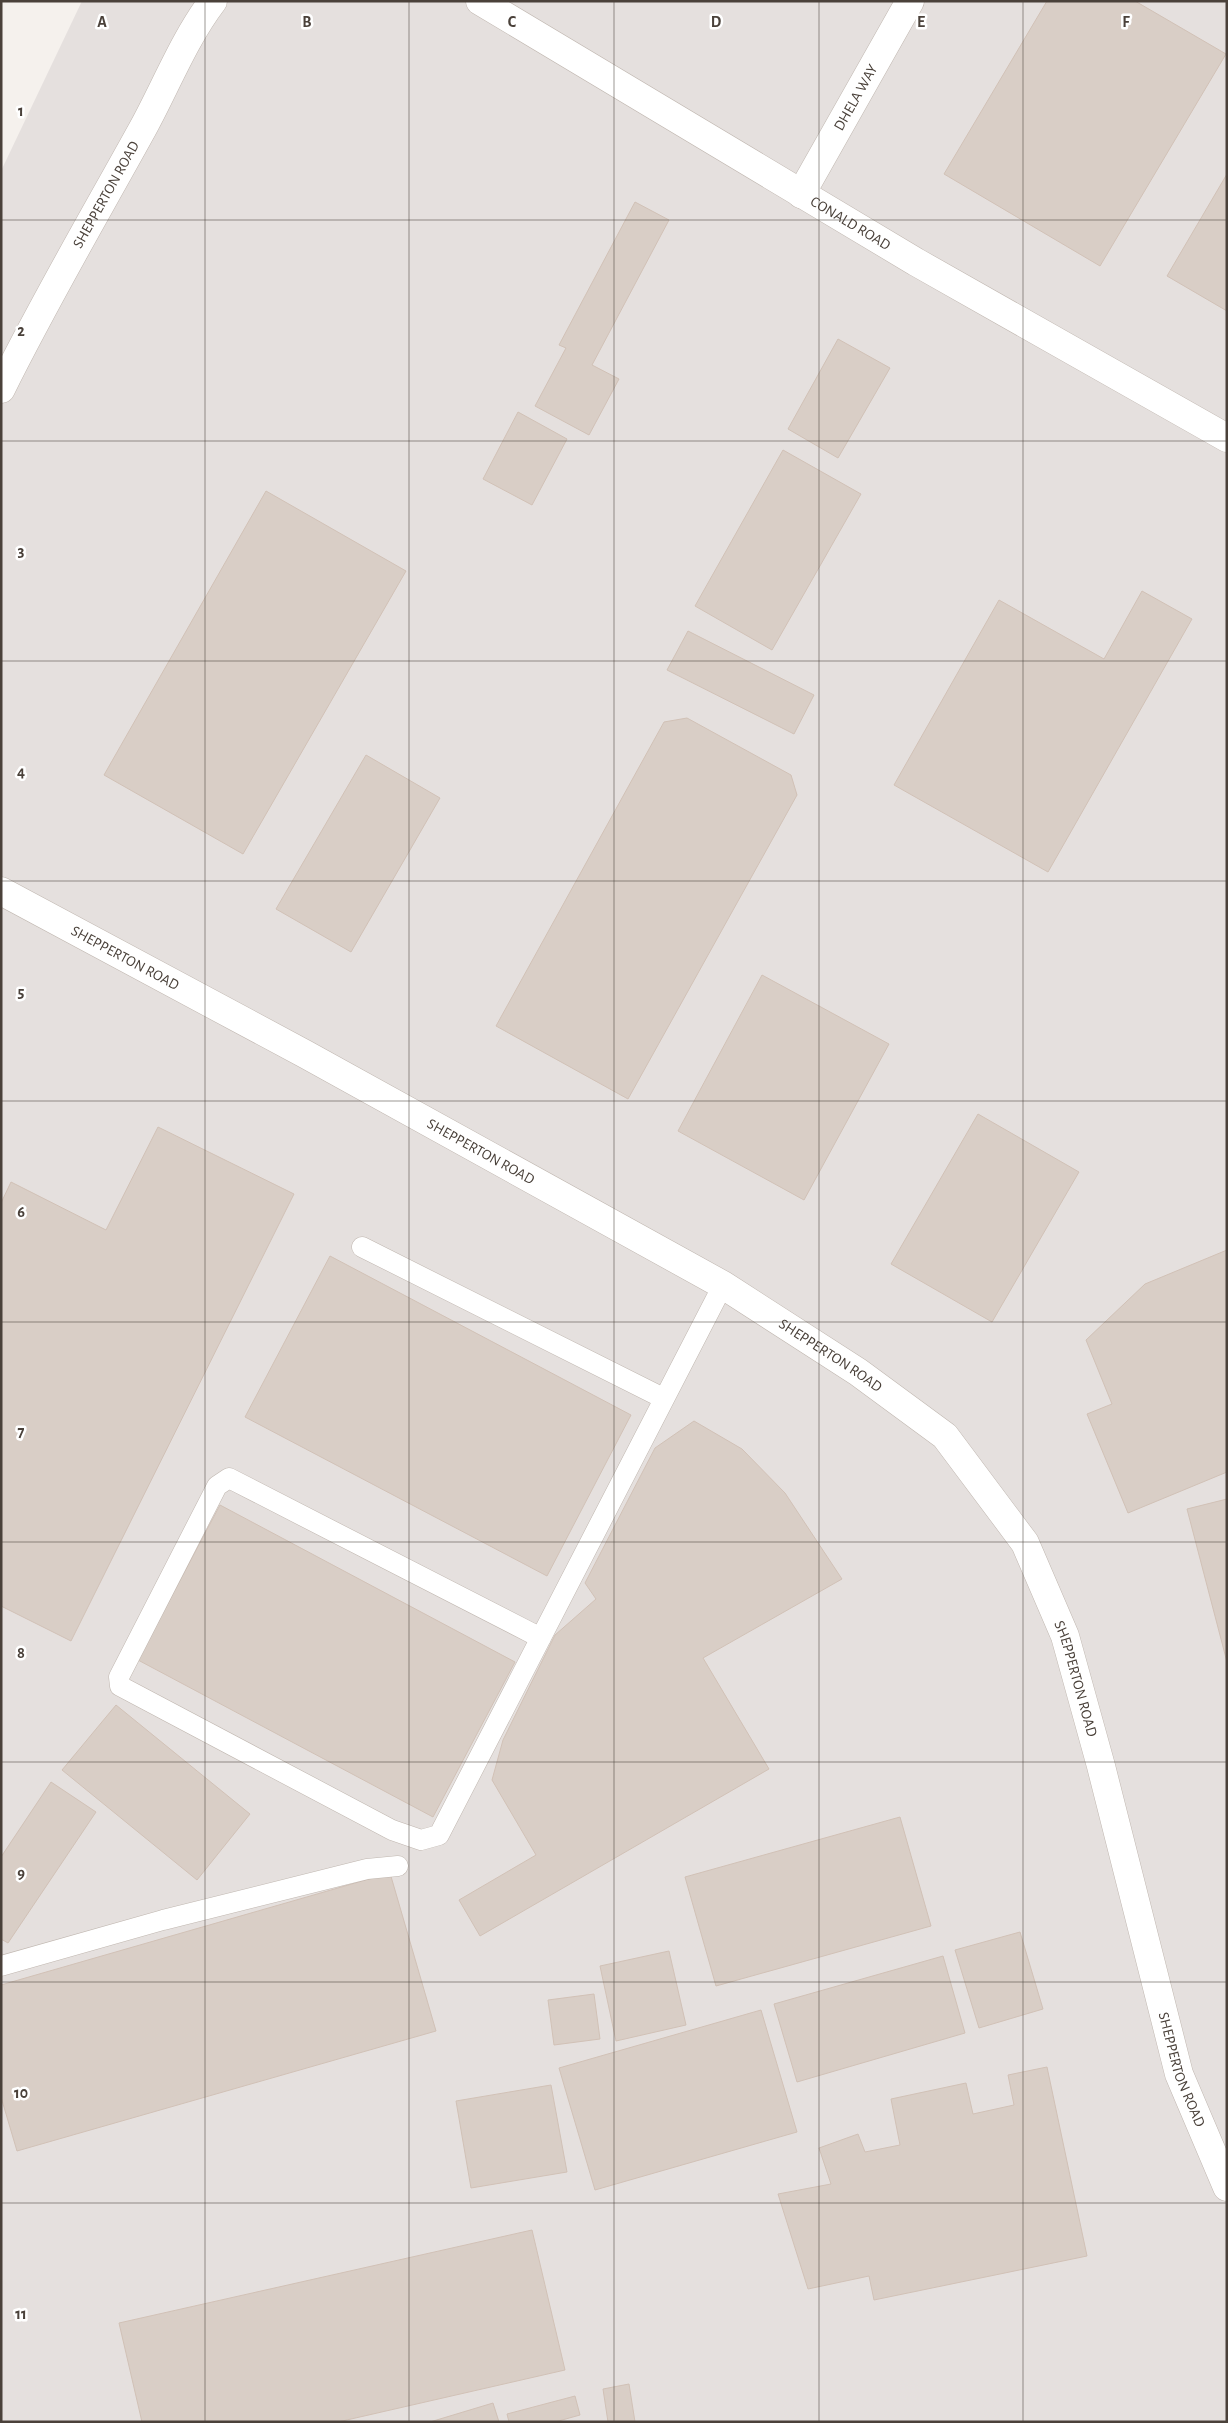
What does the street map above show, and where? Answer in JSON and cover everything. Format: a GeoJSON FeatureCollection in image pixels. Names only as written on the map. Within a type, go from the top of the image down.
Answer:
{"type":"FeatureCollection","features":[{"type":"Feature","properties":{"kind":"street","name":"SHEPPERTON ROAD"},"geometry":{"type":"LineString","coordinates":[[1,389],[29,333],[202,15],[213,1]]}},
{"type":"Feature","properties":{"kind":"street","name":"CONALD ROAD"},"geometry":{"type":"LineString","coordinates":[[480,1],[916,262],[1227,438]]}},
{"type":"Feature","properties":{"kind":"street","name":"DHELA WAY"},"geometry":{"type":"LineString","coordinates":[[801,194],[910,1]]}},
{"type":"Feature","properties":{"kind":"street","name":"SHEPPERTON ROAD"},"geometry":{"type":"LineString","coordinates":[[1,891],[296,1050],[723,1285],[858,1372],[945,1436],[1025,1543],[1065,1636],[1101,1766],[1179,2074],[1227,2187]]}},
{"type":"Feature","properties":{"kind":"lane"},"geometry":{"type":"LineString","coordinates":[[362,1247],[663,1398]]}},
{"type":"Feature","properties":{"kind":"lane"},"geometry":{"type":"LineString","coordinates":[[540,1638],[229,1478],[217,1486],[119,1677],[120,1686],[392,1830],[421,1840],[439,1835],[723,1285]]}},
{"type":"Feature","properties":{"kind":"lane"},"geometry":{"type":"LineString","coordinates":[[1,1966],[164,1920],[367,1870],[398,1866]]}},
{"type":"Feature","properties":{"kind":"shaded area"},"geometry":{"type":"Polygon","coordinates":[[[82,1],[1227,1],[1227,2422],[1,2422],[1,171],[82,1]]]}},
{"type":"Feature","properties":{"kind":"building"},"geometry":{"type":"Polygon","coordinates":[[[1047,1],[1135,1],[1226,54],[1100,266],[944,174],[1047,1]]]}},
{"type":"Feature","properties":{"kind":"building"},"geometry":{"type":"Polygon","coordinates":[[[1227,174],[1227,311],[1167,276],[1227,174]]]}},
{"type":"Feature","properties":{"kind":"building"},"geometry":{"type":"Polygon","coordinates":[[[635,202],[669,220],[592,365],[619,379],[589,435],[535,406],[566,348],[559,345],[635,202]]]}},
{"type":"Feature","properties":{"kind":"building"},"geometry":{"type":"Polygon","coordinates":[[[838,339],[890,368],[838,458],[788,429],[838,339]]]}},
{"type":"Feature","properties":{"kind":"building"},"geometry":{"type":"Polygon","coordinates":[[[518,412],[567,439],[532,505],[483,479],[518,412]]]}},
{"type":"Feature","properties":{"kind":"building"},"geometry":{"type":"Polygon","coordinates":[[[783,450],[861,494],[772,650],[695,606],[783,450]]]}},
{"type":"Feature","properties":{"kind":"building"},"geometry":{"type":"Polygon","coordinates":[[[266,491],[406,571],[243,854],[104,775],[266,491]]]}},
{"type":"Feature","properties":{"kind":"building"},"geometry":{"type":"Polygon","coordinates":[[[1142,591],[1192,619],[1048,872],[894,785],[999,600],[1104,659],[1142,591]]]}},
{"type":"Feature","properties":{"kind":"building"},"geometry":{"type":"Polygon","coordinates":[[[688,631],[814,695],[794,734],[667,670],[688,631]]]}},
{"type":"Feature","properties":{"kind":"building"},"geometry":{"type":"Polygon","coordinates":[[[687,718],[791,775],[797,795],[628,1099],[496,1026],[664,722],[687,718]]]}},
{"type":"Feature","properties":{"kind":"building"},"geometry":{"type":"Polygon","coordinates":[[[366,755],[440,798],[351,952],[276,909],[366,755]]]}},
{"type":"Feature","properties":{"kind":"building"},"geometry":{"type":"Polygon","coordinates":[[[762,975],[889,1044],[804,1200],[678,1131],[762,975]]]}},
{"type":"Feature","properties":{"kind":"building"},"geometry":{"type":"Polygon","coordinates":[[[978,1114],[1079,1172],[992,1322],[891,1264],[978,1114]]]}},
{"type":"Feature","properties":{"kind":"building"},"geometry":{"type":"Polygon","coordinates":[[[158,1127],[294,1194],[71,1641],[1,1606],[1,1203],[11,1182],[106,1230],[158,1127]]]}},
{"type":"Feature","properties":{"kind":"building"},"geometry":{"type":"Polygon","coordinates":[[[1227,1250],[1227,1472],[1128,1513],[1087,1414],[1112,1404],[1086,1340],[1145,1284],[1227,1250]]]}},
{"type":"Feature","properties":{"kind":"building"},"geometry":{"type":"Polygon","coordinates":[[[330,1256],[631,1415],[547,1576],[245,1417],[330,1256]]]}},
{"type":"Feature","properties":{"kind":"building"},"geometry":{"type":"Polygon","coordinates":[[[694,1421],[742,1449],[785,1493],[842,1579],[703,1658],[769,1769],[480,1936],[459,1900],[536,1855],[492,1780],[503,1740],[555,1635],[596,1599],[585,1583],[655,1448],[694,1421]]]}},
{"type":"Feature","properties":{"kind":"building"},"geometry":{"type":"Polygon","coordinates":[[[1227,1499],[1227,1662],[1187,1509],[1227,1499]]]}},
{"type":"Feature","properties":{"kind":"building"},"geometry":{"type":"Polygon","coordinates":[[[220,1505],[515,1662],[433,1817],[138,1660],[220,1505]]]}},
{"type":"Feature","properties":{"kind":"building"},"geometry":{"type":"Polygon","coordinates":[[[116,1705],[250,1814],[197,1880],[62,1770],[116,1705]]]}},
{"type":"Feature","properties":{"kind":"building"},"geometry":{"type":"Polygon","coordinates":[[[51,1782],[96,1812],[8,1943],[1,1939],[1,1857],[51,1782]]]}},
{"type":"Feature","properties":{"kind":"building"},"geometry":{"type":"Polygon","coordinates":[[[900,1817],[931,1926],[716,1986],[685,1877],[900,1817]]]}},
{"type":"Feature","properties":{"kind":"building"},"geometry":{"type":"Polygon","coordinates":[[[390,1873],[436,2031],[17,2151],[1,2097],[1,1985],[390,1873]]]}},
{"type":"Feature","properties":{"kind":"building"},"geometry":{"type":"Polygon","coordinates":[[[1020,1932],[1043,2009],[979,2028],[955,1950],[1020,1932]]]}},
{"type":"Feature","properties":{"kind":"building"},"geometry":{"type":"Polygon","coordinates":[[[669,1951],[686,2025],[616,2041],[600,1966],[669,1951]]]}},
{"type":"Feature","properties":{"kind":"building"},"geometry":{"type":"Polygon","coordinates":[[[943,1956],[965,2033],[797,2082],[774,2004],[943,1956]]]}},
{"type":"Feature","properties":{"kind":"building"},"geometry":{"type":"Polygon","coordinates":[[[594,1994],[600,2039],[554,2045],[548,2000],[594,1994]]]}},
{"type":"Feature","properties":{"kind":"building"},"geometry":{"type":"Polygon","coordinates":[[[761,2010],[797,2132],[595,2190],[559,2068],[761,2010]]]}},
{"type":"Feature","properties":{"kind":"building"},"geometry":{"type":"Polygon","coordinates":[[[1047,2067],[1087,2256],[874,2300],[869,2276],[808,2289],[778,2194],[831,2184],[819,2148],[858,2134],[865,2152],[900,2145],[891,2099],[966,2083],[973,2114],[1014,2105],[1008,2075],[1047,2067]]]}},
{"type":"Feature","properties":{"kind":"building"},"geometry":{"type":"Polygon","coordinates":[[[551,2085],[567,2172],[471,2188],[456,2101],[551,2085]]]}},
{"type":"Feature","properties":{"kind":"building"},"geometry":{"type":"Polygon","coordinates":[[[532,2230],[565,2370],[338,2422],[142,2422],[119,2323],[532,2230]]]}},
{"type":"Feature","properties":{"kind":"building"},"geometry":{"type":"Polygon","coordinates":[[[629,2384],[635,2422],[608,2422],[603,2389],[629,2384]]]}},
{"type":"Feature","properties":{"kind":"building"},"geometry":{"type":"Polygon","coordinates":[[[575,2396],[580,2415],[555,2422],[509,2422],[507,2414],[575,2396]]]}},
{"type":"Feature","properties":{"kind":"building"},"geometry":{"type":"Polygon","coordinates":[[[493,2403],[499,2422],[430,2422],[493,2403]]]}}]}
